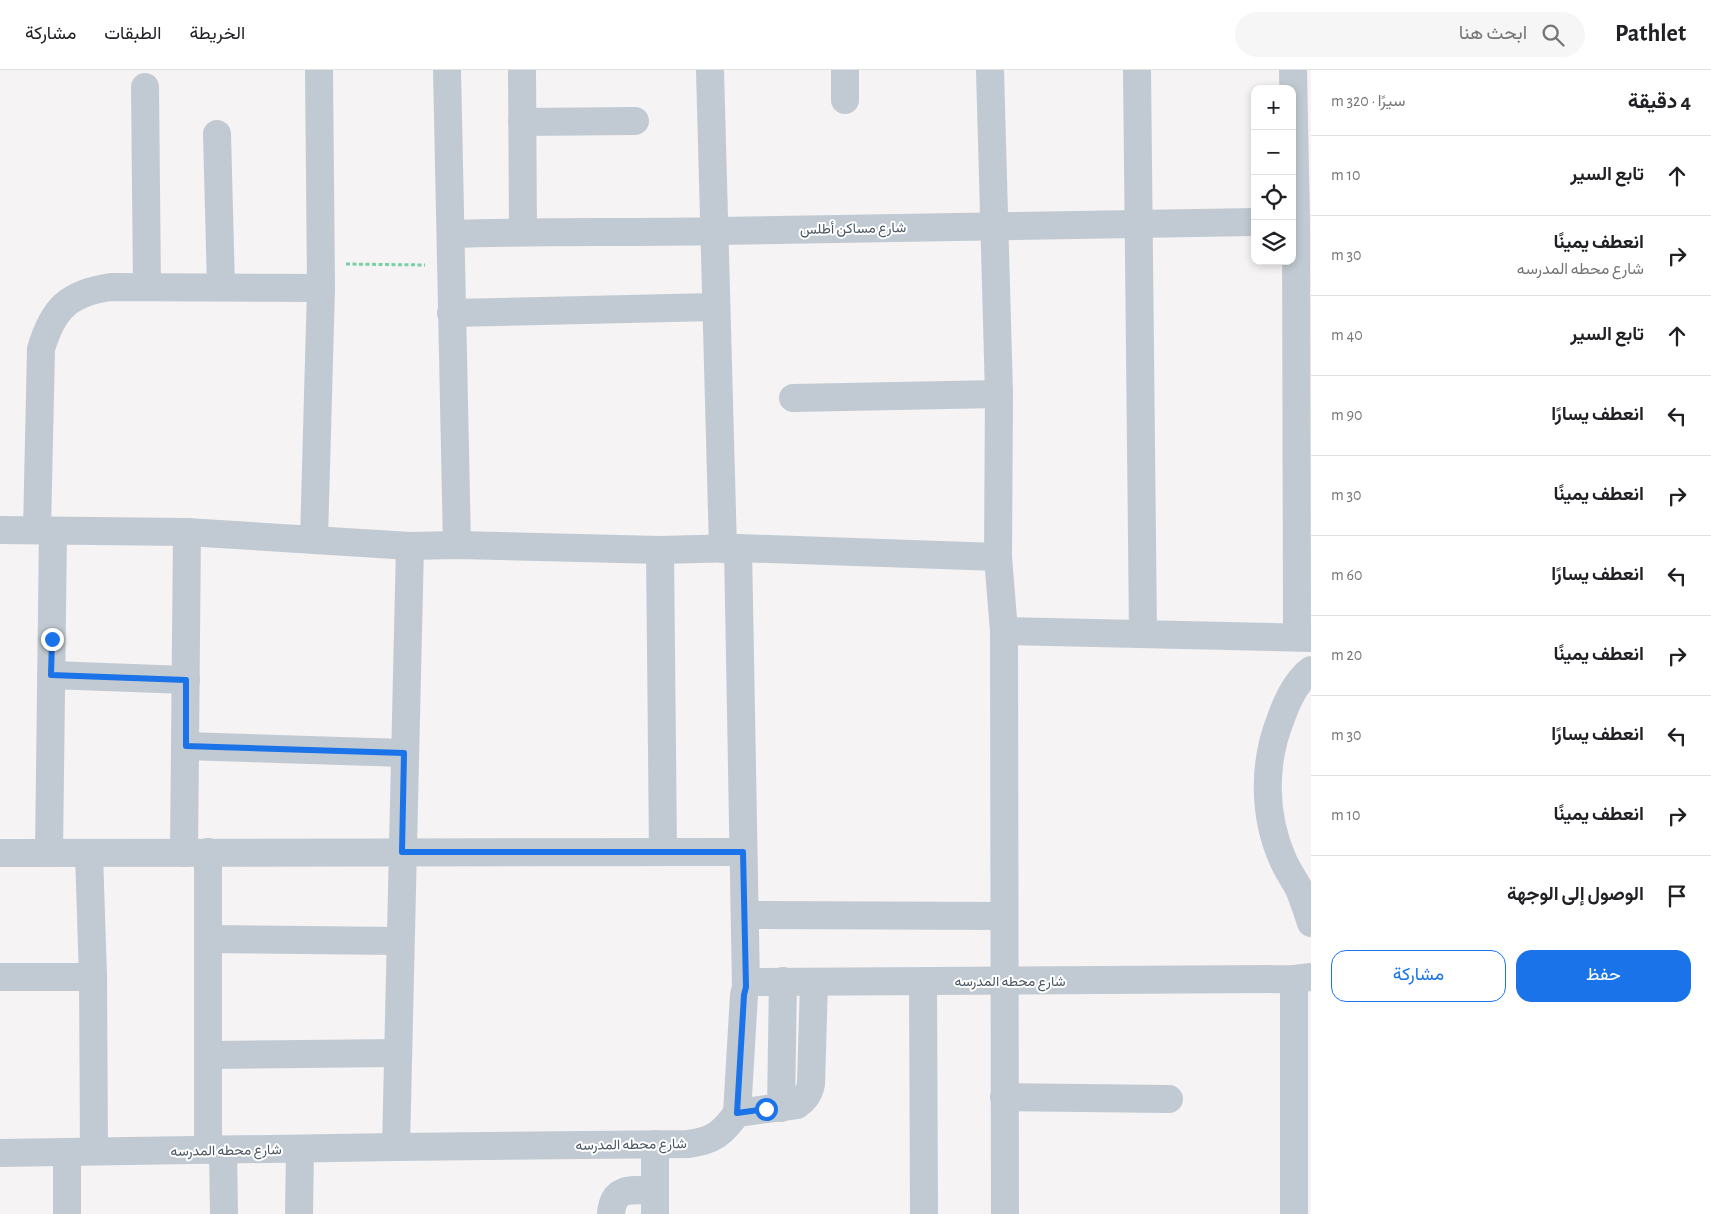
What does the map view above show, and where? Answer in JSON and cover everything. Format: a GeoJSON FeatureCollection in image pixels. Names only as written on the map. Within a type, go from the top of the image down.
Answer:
{"type":"FeatureCollection","features":[{"type":"Feature","properties":{"kind":"street"},"geometry":{"type":"LineString","coordinates":[[314,539],[321,276],[320,70]]}},
{"type":"Feature","properties":{"kind":"street"},"geometry":{"type":"LineString","coordinates":[[447,70],[457,545]]}},
{"type":"Feature","properties":{"kind":"street"},"geometry":{"type":"LineString","coordinates":[[522,70],[523,232]]}},
{"type":"Feature","properties":{"kind":"street"},"geometry":{"type":"LineString","coordinates":[[710,70],[715,231],[715,307],[730,549],[745,915],[746,987],[737,1113],[797,1105],[809,1093],[811,1084],[814,982]]}},
{"type":"Feature","properties":{"kind":"street"},"geometry":{"type":"LineString","coordinates":[[845,70],[845,100]]}},
{"type":"Feature","properties":{"kind":"street"},"geometry":{"type":"LineString","coordinates":[[990,70],[999,394],[998,557],[1004,631],[1004,1214]]}},
{"type":"Feature","properties":{"kind":"street"},"geometry":{"type":"LineString","coordinates":[[1136,70],[1142,634]]}},
{"type":"Feature","properties":{"kind":"street"},"geometry":{"type":"LineString","coordinates":[[1004,631],[1304,637],[1300,221],[1293,70]]}},
{"type":"Feature","properties":{"kind":"street"},"geometry":{"type":"LineString","coordinates":[[146,87],[147,287]]}},
{"type":"Feature","properties":{"kind":"street"},"geometry":{"type":"LineString","coordinates":[[522,122],[635,120]]}},
{"type":"Feature","properties":{"kind":"street"},"geometry":{"type":"LineString","coordinates":[[217,134],[221,287]]}},
{"type":"Feature","properties":{"kind":"street","name":"شارع مساكن أطلس"},"geometry":{"type":"LineString","coordinates":[[451,234],[1251,222]]}},
{"type":"Feature","properties":{"kind":"street"},"geometry":{"type":"LineString","coordinates":[[49,853],[51,675],[45,531],[41,349],[46,329],[57,312],[73,299],[91,290],[111,287],[221,287],[321,276]]}},
{"type":"Feature","properties":{"kind":"street"},"geometry":{"type":"LineString","coordinates":[[451,312],[715,307]]}},
{"type":"Feature","properties":{"kind":"street"},"geometry":{"type":"LineString","coordinates":[[793,398],[999,394]]}},
{"type":"Feature","properties":{"kind":"street"},"geometry":{"type":"LineString","coordinates":[[0,530],[187,532],[410,546],[457,545],[660,550],[730,549],[998,557]]}},
{"type":"Feature","properties":{"kind":"street"},"geometry":{"type":"LineString","coordinates":[[187,532],[186,746],[196,853],[208,939],[208,1055],[216,1150],[224,1214]]}},
{"type":"Feature","properties":{"kind":"street"},"geometry":{"type":"LineString","coordinates":[[396,1147],[410,546]]}},
{"type":"Feature","properties":{"kind":"street"},"geometry":{"type":"LineString","coordinates":[[660,550],[663,852]]}},
{"type":"Feature","properties":{"kind":"street"},"geometry":{"type":"LineString","coordinates":[[1311,670],[1304,676],[1286,703],[1274,733],[1268,765],[1267,798],[1272,829],[1283,860],[1298,888],[1311,923]]}},
{"type":"Feature","properties":{"kind":"street"},"geometry":{"type":"LineString","coordinates":[[51,675],[186,680]]}},
{"type":"Feature","properties":{"kind":"street"},"geometry":{"type":"LineString","coordinates":[[186,746],[404,753]]}},
{"type":"Feature","properties":{"kind":"street"},"geometry":{"type":"LineString","coordinates":[[0,853],[743,852]]}},
{"type":"Feature","properties":{"kind":"street"},"geometry":{"type":"LineString","coordinates":[[67,1214],[80,1151],[93,977],[89,853]]}},
{"type":"Feature","properties":{"kind":"street"},"geometry":{"type":"LineString","coordinates":[[745,915],[1004,916]]}},
{"type":"Feature","properties":{"kind":"street"},"geometry":{"type":"LineString","coordinates":[[208,939],[400,941]]}},
{"type":"Feature","properties":{"kind":"street"},"geometry":{"type":"LineString","coordinates":[[0,977],[93,977]]}},
{"type":"Feature","properties":{"kind":"street"},"geometry":{"type":"LineString","coordinates":[[1294,1214],[1302,978]]}},
{"type":"Feature","properties":{"kind":"street","name":"شارع محطه المدرسه"},"geometry":{"type":"LineString","coordinates":[[746,987],[753,982],[783,981],[1302,978]]}},
{"type":"Feature","properties":{"kind":"street"},"geometry":{"type":"LineString","coordinates":[[780,1108],[783,981]]}},
{"type":"Feature","properties":{"kind":"street"},"geometry":{"type":"LineString","coordinates":[[923,981],[924,1214]]}},
{"type":"Feature","properties":{"kind":"street"},"geometry":{"type":"LineString","coordinates":[[208,1055],[398,1053]]}},
{"type":"Feature","properties":{"kind":"street"},"geometry":{"type":"LineString","coordinates":[[1004,1097],[1169,1098]]}},
{"type":"Feature","properties":{"kind":"street","name":"شارع محطه المدرسه"},"geometry":{"type":"LineString","coordinates":[[0,1153],[688,1144],[703,1142],[717,1136],[728,1126],[737,1113]]}},
{"type":"Feature","properties":{"kind":"street"},"geometry":{"type":"LineString","coordinates":[[611,1214],[613,1203],[622,1192],[628,1190],[655,1202],[655,1144]]}},
{"type":"Feature","properties":{"kind":"street"},"geometry":{"type":"LineString","coordinates":[[299,1214],[300,1149]]}},
{"type":"Feature","properties":{"kind":"path"},"geometry":{"type":"LineString","coordinates":[[321,276],[451,265]]}},
{"type":"Feature","properties":{"kind":"route"},"geometry":{"type":"LineString","coordinates":[[52,639],[51,675],[186,680],[186,746],[404,753],[402,852],[743,852],[746,987],[737,1113],[766,1109]]}}]}
